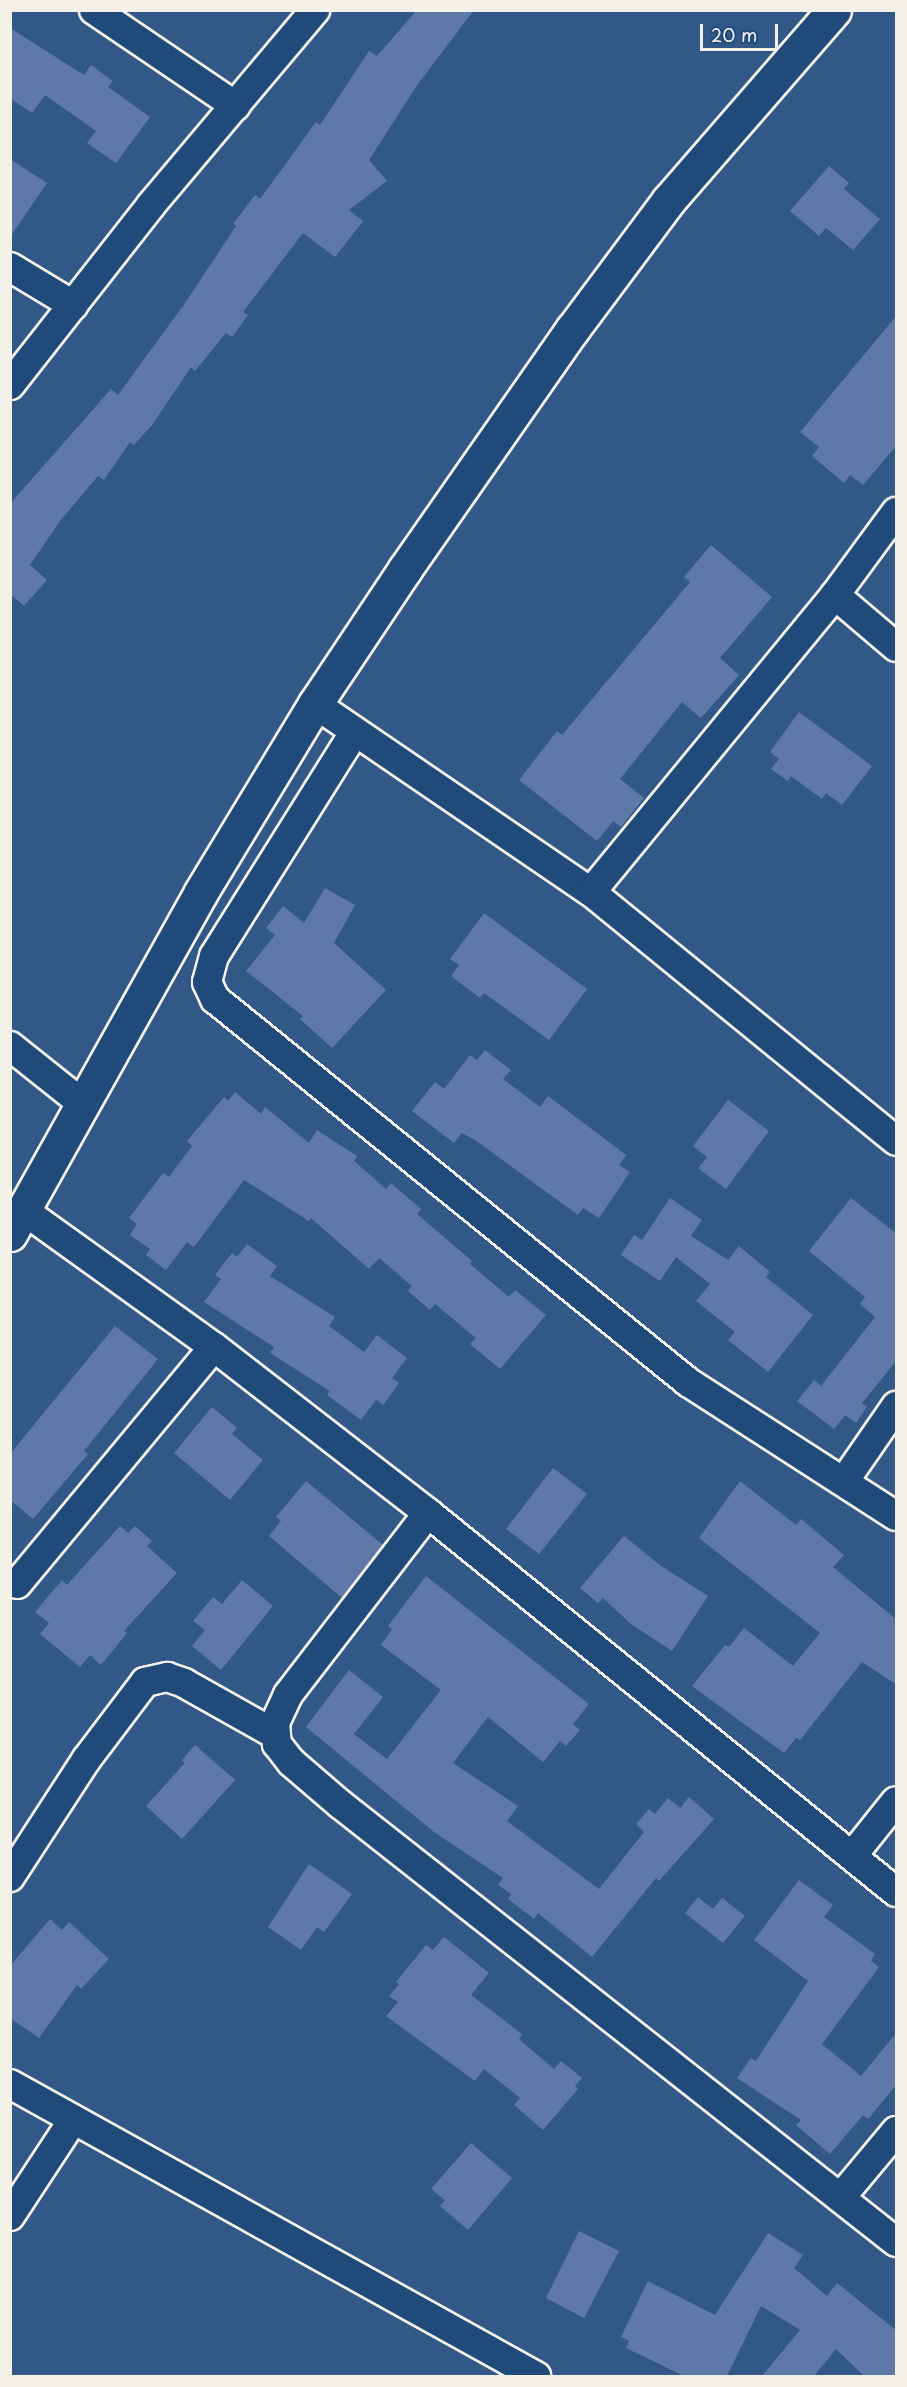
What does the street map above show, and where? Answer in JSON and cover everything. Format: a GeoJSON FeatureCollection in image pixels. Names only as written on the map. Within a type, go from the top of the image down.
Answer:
{"type":"FeatureCollection","features":[{"type":"Feature","properties":{"kind":"street"},"geometry":{"type":"LineString","coordinates":[[94,10],[236,106]]}},
{"type":"Feature","properties":{"kind":"street"},"geometry":{"type":"LineString","coordinates":[[10,385],[151,205],[315,10]]}},
{"type":"Feature","properties":{"kind":"street"},"geometry":{"type":"LineString","coordinates":[[834,10],[668,201],[603,288],[405,569],[315,704],[201,892],[17,1222],[214,1347],[428,1513],[897,1892]]}},
{"type":"Feature","properties":{"kind":"street"},"geometry":{"type":"LineString","coordinates":[[10,267],[74,305]]}},
{"type":"Feature","properties":{"kind":"street"},"geometry":{"type":"LineString","coordinates":[[591,892],[835,595],[897,512]]}},
{"type":"Feature","properties":{"kind":"street"},"geometry":{"type":"LineString","coordinates":[[835,595],[897,647]]}},
{"type":"Feature","properties":{"kind":"street"},"geometry":{"type":"LineString","coordinates":[[315,704],[354,733],[591,892],[897,1141]]}},
{"type":"Feature","properties":{"kind":"street"},"geometry":{"type":"LineString","coordinates":[[354,733],[214,957],[207,982],[215,999],[688,1382],[845,1480],[897,1516]]}},
{"type":"Feature","properties":{"kind":"street"},"geometry":{"type":"LineString","coordinates":[[10,1046],[83,1104]]}},
{"type":"Feature","properties":{"kind":"street"},"geometry":{"type":"LineString","coordinates":[[17,1584],[214,1347]]}},
{"type":"Feature","properties":{"kind":"street"},"geometry":{"type":"LineString","coordinates":[[845,1480],[897,1406]]}},
{"type":"Feature","properties":{"kind":"street"},"geometry":{"type":"LineString","coordinates":[[273,1732],[288,1695],[298,1680],[428,1513]]}},
{"type":"Feature","properties":{"kind":"street"},"geometry":{"type":"LineString","coordinates":[[10,1877],[86,1760],[145,1682],[167,1677],[184,1683],[273,1732],[291,1762],[340,1804],[897,2242]]}},
{"type":"Feature","properties":{"kind":"street"},"geometry":{"type":"LineString","coordinates":[[852,1856],[897,1801]]}},
{"type":"Feature","properties":{"kind":"street"},"geometry":{"type":"LineString","coordinates":[[10,2084],[537,2376]]}},
{"type":"Feature","properties":{"kind":"street"},"geometry":{"type":"LineString","coordinates":[[10,2216],[73,2120]]}},
{"type":"Feature","properties":{"kind":"street"},"geometry":{"type":"LineString","coordinates":[[841,2197],[897,2131]]}},
{"type":"Feature","properties":{"kind":"building"},"geometry":{"type":"Polygon","coordinates":[[[417,10],[474,10],[418,84],[369,160],[387,181],[349,210],[363,221],[335,257],[303,233],[243,312],[248,315],[232,337],[226,333],[195,371],[191,367],[152,425],[134,445],[130,442],[104,480],[98,476],[60,521],[30,565],[47,580],[24,606],[10,594],[10,504],[111,389],[118,395],[185,303],[236,226],[233,224],[255,195],[260,199],[316,122],[320,125],[369,51],[377,56],[417,10]]]}},
{"type":"Feature","properties":{"kind":"building"},"geometry":{"type":"Polygon","coordinates":[[[10,28],[84,75],[91,65],[113,81],[108,87],[150,117],[116,163],[87,143],[96,131],[45,95],[32,113],[10,98],[10,28]]]}},
{"type":"Feature","properties":{"kind":"building"},"geometry":{"type":"Polygon","coordinates":[[[10,159],[47,183],[10,237],[10,159]]]}},
{"type":"Feature","properties":{"kind":"building"},"geometry":{"type":"Polygon","coordinates":[[[829,166],[849,183],[844,189],[880,219],[853,250],[826,228],[819,236],[790,211],[829,166]]]}},
{"type":"Feature","properties":{"kind":"building"},"geometry":{"type":"Polygon","coordinates":[[[897,315],[897,445],[863,485],[850,475],[844,483],[812,456],[819,447],[800,432],[897,315]]]}},
{"type":"Feature","properties":{"kind":"building"},"geometry":{"type":"Polygon","coordinates":[[[711,545],[772,597],[720,658],[739,675],[701,718],[682,702],[620,779],[644,798],[621,827],[613,821],[597,841],[519,780],[557,731],[562,735],[690,582],[684,577],[711,545]]]}},
{"type":"Feature","properties":{"kind":"building"},"geometry":{"type":"Polygon","coordinates":[[[799,712],[872,766],[842,805],[826,793],[822,799],[791,776],[788,781],[771,769],[779,759],[770,752],[799,712]]]}},
{"type":"Feature","properties":{"kind":"building"},"geometry":{"type":"Polygon","coordinates":[[[325,888],[355,905],[334,943],[386,990],[332,1048],[300,1019],[303,1016],[246,971],[275,935],[266,928],[283,906],[304,923],[325,888]]]}},
{"type":"Feature","properties":{"kind":"building"},"geometry":{"type":"Polygon","coordinates":[[[484,913],[587,989],[549,1040],[484,993],[480,998],[451,976],[459,965],[450,959],[484,913]]]}},
{"type":"Feature","properties":{"kind":"building"},"geometry":{"type":"Polygon","coordinates":[[[485,1050],[511,1070],[503,1079],[540,1107],[548,1096],[626,1155],[619,1165],[630,1172],[599,1218],[583,1208],[578,1215],[475,1140],[462,1133],[454,1143],[412,1111],[435,1082],[444,1089],[470,1055],[477,1060],[485,1050]]]}},
{"type":"Feature","properties":{"kind":"building"},"geometry":{"type":"Polygon","coordinates":[[[235,1092],[261,1114],[265,1107],[309,1143],[317,1130],[357,1156],[354,1161],[386,1189],[391,1183],[421,1209],[417,1214],[472,1261],[470,1264],[509,1297],[515,1290],[546,1315],[500,1369],[470,1344],[476,1338],[435,1304],[430,1310],[408,1291],[412,1286],[379,1258],[369,1269],[311,1218],[309,1221],[244,1180],[194,1247],[187,1242],[166,1270],[146,1255],[150,1249],[130,1235],[137,1224],[129,1218],[163,1173],[169,1177],[192,1146],[187,1141],[224,1097],[228,1101],[235,1092]]]}},
{"type":"Feature","properties":{"kind":"building"},"geometry":{"type":"Polygon","coordinates":[[[728,1100],[769,1131],[726,1189],[698,1168],[707,1157],[693,1146],[728,1100]]]}},
{"type":"Feature","properties":{"kind":"building"},"geometry":{"type":"Polygon","coordinates":[[[670,1198],[702,1220],[691,1236],[728,1260],[739,1246],[770,1272],[766,1277],[813,1315],[768,1372],[728,1340],[735,1332],[696,1301],[710,1284],[676,1257],[660,1281],[621,1255],[634,1235],[642,1240],[670,1198]]]}},
{"type":"Feature","properties":{"kind":"building"},"geometry":{"type":"Polygon","coordinates":[[[851,1198],[897,1234],[897,1360],[862,1403],[867,1407],[856,1423],[845,1415],[834,1429],[797,1401],[814,1380],[821,1386],[875,1317],[860,1304],[865,1297],[809,1251],[851,1198]]]}},
{"type":"Feature","properties":{"kind":"building"},"geometry":{"type":"Polygon","coordinates":[[[247,1244],[277,1266],[270,1276],[335,1317],[329,1326],[364,1352],[377,1335],[407,1358],[392,1378],[399,1383],[383,1405],[376,1400],[361,1420],[327,1395],[330,1391],[270,1353],[274,1347],[204,1302],[221,1279],[215,1275],[232,1253],[237,1257],[247,1244]]]}},
{"type":"Feature","properties":{"kind":"building"},"geometry":{"type":"Polygon","coordinates":[[[115,1326],[158,1359],[84,1451],[88,1454],[33,1519],[10,1500],[10,1454],[115,1326]]]}},
{"type":"Feature","properties":{"kind":"building"},"geometry":{"type":"Polygon","coordinates":[[[212,1407],[237,1428],[232,1434],[263,1460],[230,1500],[174,1453],[212,1407]]]}},
{"type":"Feature","properties":{"kind":"building"},"geometry":{"type":"Polygon","coordinates":[[[553,1468],[587,1494],[539,1554],[506,1529],[553,1468]]]}},
{"type":"Feature","properties":{"kind":"building"},"geometry":{"type":"Polygon","coordinates":[[[306,1481],[383,1545],[342,1598],[269,1536],[281,1521],[276,1517],[306,1481]]]}},
{"type":"Feature","properties":{"kind":"building"},"geometry":{"type":"Polygon","coordinates":[[[740,1481],[796,1525],[801,1519],[844,1555],[833,1567],[897,1620],[897,1685],[862,1662],[800,1740],[796,1738],[784,1753],[692,1686],[725,1645],[729,1647],[744,1628],[793,1666],[820,1633],[699,1538],[740,1481]]]}},
{"type":"Feature","properties":{"kind":"building"},"geometry":{"type":"Polygon","coordinates":[[[120,1526],[128,1533],[135,1526],[152,1541],[147,1546],[177,1573],[124,1631],[127,1633],[101,1665],[90,1655],[80,1667],[40,1634],[49,1623],[35,1612],[62,1580],[67,1585],[120,1526]]]}},
{"type":"Feature","properties":{"kind":"building"},"geometry":{"type":"Polygon","coordinates":[[[624,1536],[661,1566],[708,1596],[672,1651],[631,1624],[603,1598],[598,1603],[580,1588],[624,1536]]]}},
{"type":"Feature","properties":{"kind":"building"},"geometry":{"type":"Polygon","coordinates":[[[426,1576],[589,1704],[573,1724],[580,1730],[566,1746],[560,1741],[543,1762],[488,1717],[453,1763],[518,1806],[507,1821],[599,1889],[644,1832],[636,1824],[649,1809],[655,1814],[668,1798],[680,1808],[689,1797],[714,1819],[659,1881],[656,1878],[592,1957],[538,1913],[534,1919],[508,1899],[511,1894],[498,1885],[503,1878],[434,1832],[306,1727],[349,1670],[383,1697],[354,1734],[387,1759],[441,1690],[381,1645],[392,1629],[388,1626],[426,1576]]]}},
{"type":"Feature","properties":{"kind":"building"},"geometry":{"type":"Polygon","coordinates":[[[242,1580],[273,1606],[221,1670],[192,1646],[205,1630],[193,1621],[213,1597],[222,1604],[242,1580]]]}},
{"type":"Feature","properties":{"kind":"building"},"geometry":{"type":"Polygon","coordinates":[[[195,1745],[235,1780],[182,1839],[146,1806],[185,1763],[182,1760],[195,1745]]]}},
{"type":"Feature","properties":{"kind":"building"},"geometry":{"type":"Polygon","coordinates":[[[309,1864],[352,1894],[324,1932],[317,1927],[301,1950],[268,1927],[309,1864]]]}},
{"type":"Feature","properties":{"kind":"building"},"geometry":{"type":"Polygon","coordinates":[[[799,1880],[833,1905],[824,1917],[875,1954],[871,1961],[879,1967],[822,2044],[861,2076],[897,2032],[897,2084],[868,2119],[863,2115],[830,2154],[796,2125],[801,2120],[737,2078],[751,2058],[756,2061],[808,1981],[754,1940],[799,1880]]]}},
{"type":"Feature","properties":{"kind":"building"},"geometry":{"type":"Polygon","coordinates":[[[698,1897],[713,1909],[722,1898],[745,1916],[723,1943],[685,1913],[698,1897]]]}},
{"type":"Feature","properties":{"kind":"building"},"geometry":{"type":"Polygon","coordinates":[[[50,1919],[62,1930],[69,1922],[109,1959],[81,1989],[77,1985],[39,2038],[10,2018],[10,1966],[50,1919]]]}},
{"type":"Feature","properties":{"kind":"building"},"geometry":{"type":"Polygon","coordinates":[[[444,1937],[489,1973],[471,1995],[522,2034],[519,2039],[554,2069],[561,2061],[582,2078],[575,2086],[578,2089],[543,2130],[514,2105],[520,2098],[484,2069],[475,2081],[386,2016],[398,2002],[389,1996],[399,1984],[396,1982],[426,1945],[433,1950],[444,1937]]]}},
{"type":"Feature","properties":{"kind":"building"},"geometry":{"type":"Polygon","coordinates":[[[471,2143],[512,2178],[468,2230],[440,2206],[445,2200],[431,2189],[471,2143]]]}},
{"type":"Feature","properties":{"kind":"building"},"geometry":{"type":"Polygon","coordinates":[[[579,2231],[619,2251],[584,2318],[546,2298],[579,2231]]]}},
{"type":"Feature","properties":{"kind":"building"},"geometry":{"type":"Polygon","coordinates":[[[768,2233],[803,2255],[794,2268],[827,2296],[837,2283],[897,2331],[897,2376],[864,2376],[836,2349],[814,2376],[762,2376],[800,2330],[761,2306],[727,2376],[684,2376],[626,2348],[629,2341],[621,2337],[648,2281],[715,2315],[768,2233]]]}}]}
